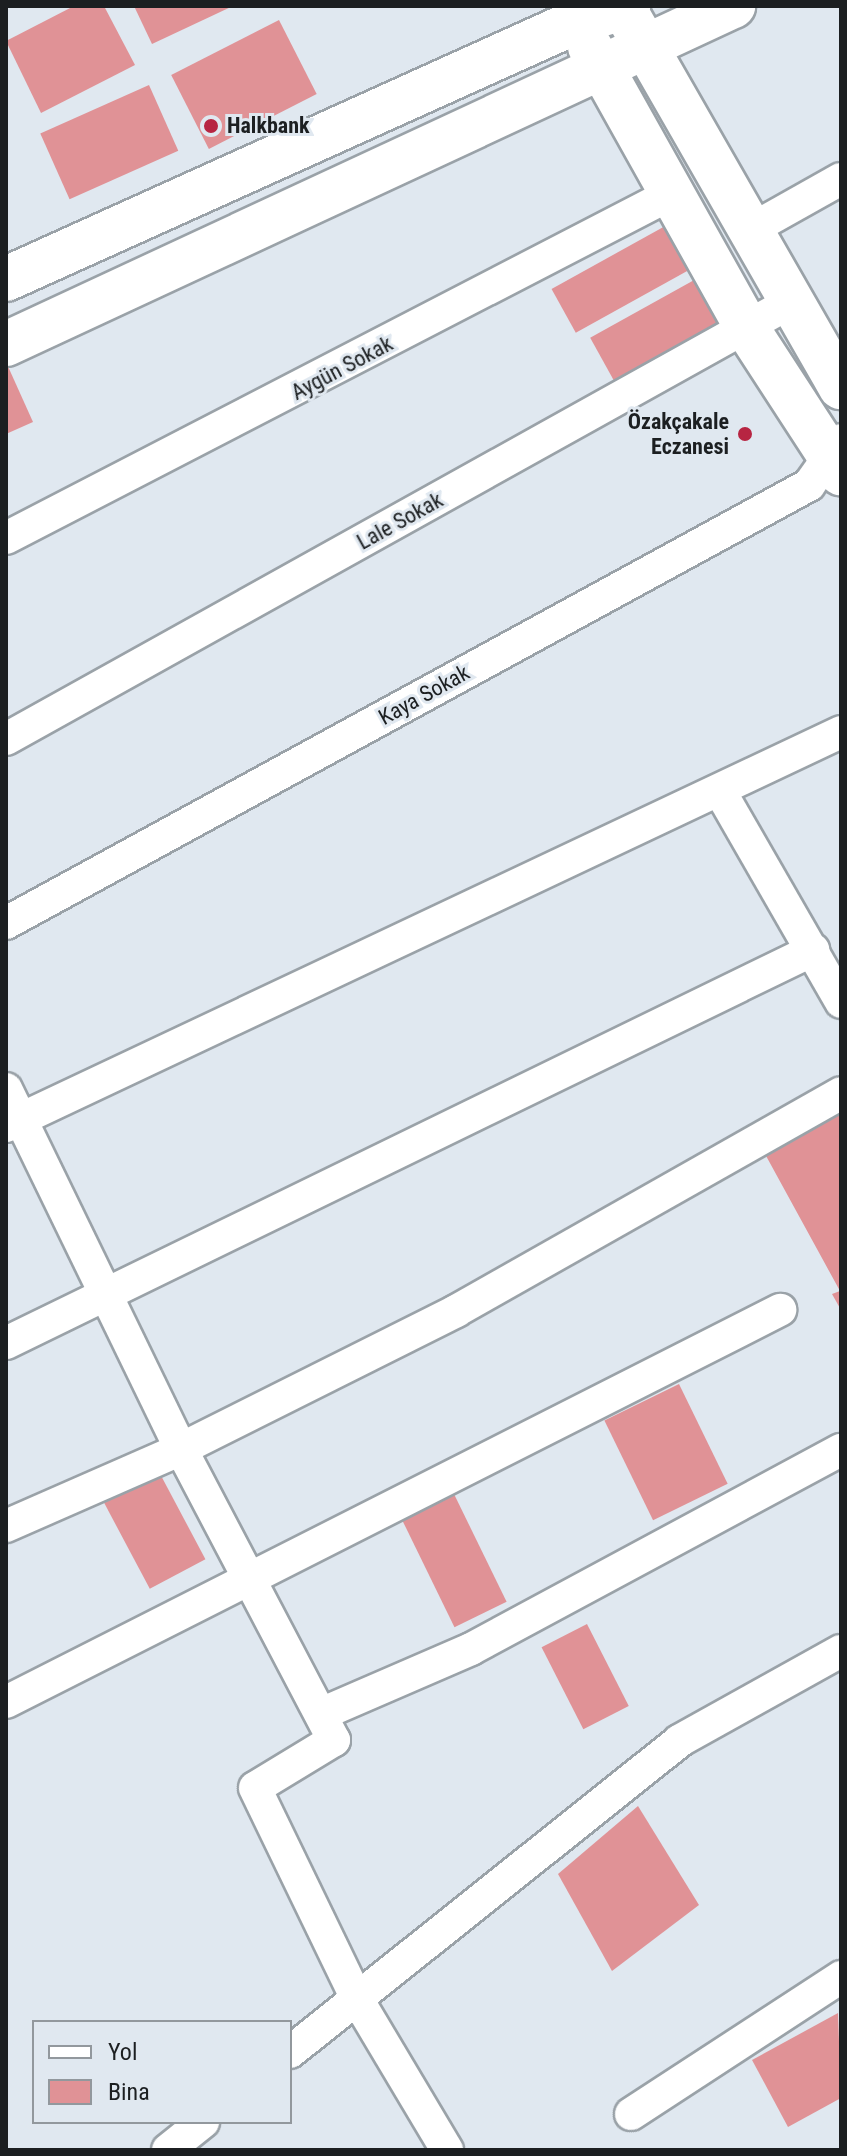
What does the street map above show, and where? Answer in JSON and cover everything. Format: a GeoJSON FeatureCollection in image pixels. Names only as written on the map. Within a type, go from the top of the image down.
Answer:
{"type":"FeatureCollection","features":[{"type":"Feature","properties":{"kind":"street"},"geometry":{"type":"LineString","coordinates":[[6,344],[608,70],[649,46],[733,6]]}},
{"type":"Feature","properties":{"kind":"street"},"geometry":{"type":"LineString","coordinates":[[6,279],[566,15],[624,7],[841,387]]}},
{"type":"Feature","properties":{"kind":"street"},"geometry":{"type":"LineString","coordinates":[[566,15],[608,70],[748,330],[837,455]]}},
{"type":"Feature","properties":{"kind":"street"},"geometry":{"type":"LineString","coordinates":[[750,230],[841,179]]}},
{"type":"Feature","properties":{"kind":"street","name":"Aygün Sokak"},"geometry":{"type":"LineString","coordinates":[[6,538],[675,192]]}},
{"type":"Feature","properties":{"kind":"street","name":"Lale Sokak"},"geometry":{"type":"LineString","coordinates":[[6,739],[748,330],[793,301]]}},
{"type":"Feature","properties":{"kind":"street","name":"Kaya Sokak"},"geometry":{"type":"LineString","coordinates":[[6,923],[809,485],[837,455]]}},
{"type":"Feature","properties":{"kind":"street"},"geometry":{"type":"LineString","coordinates":[[14,1122],[721,793],[841,732]]}},
{"type":"Feature","properties":{"kind":"street"},"geometry":{"type":"LineString","coordinates":[[721,793],[841,1002]]}},
{"type":"Feature","properties":{"kind":"street"},"geometry":{"type":"LineString","coordinates":[[6,1343],[813,950]]}},
{"type":"Feature","properties":{"kind":"street"},"geometry":{"type":"LineString","coordinates":[[6,1089],[14,1122],[334,1740],[255,1788],[357,1999],[447,2150]]}},
{"type":"Feature","properties":{"kind":"street"},"geometry":{"type":"LineString","coordinates":[[6,1526],[181,1449],[456,1311],[841,1093]]}},
{"type":"Feature","properties":{"kind":"street"},"geometry":{"type":"LineString","coordinates":[[6,1702],[254,1581],[780,1310]]}},
{"type":"Feature","properties":{"kind":"street"},"geometry":{"type":"LineString","coordinates":[[321,1714],[471,1649],[841,1450]]}},
{"type":"Feature","properties":{"kind":"street"},"geometry":{"type":"LineString","coordinates":[[292,2050],[679,1741],[841,1651]]}},
{"type":"Feature","properties":{"kind":"street"},"geometry":{"type":"LineString","coordinates":[[631,2114],[841,1977]]}},
{"type":"Feature","properties":{"kind":"street"},"geometry":{"type":"LineString","coordinates":[[168,2150],[200,2124]]}},
{"type":"Feature","properties":{"kind":"building"},"geometry":{"type":"Polygon","coordinates":[[[74,6],[104,6],[135,65],[41,113],[6,41],[74,6]]]}},
{"type":"Feature","properties":{"kind":"building"},"geometry":{"type":"Polygon","coordinates":[[[134,6],[233,6],[152,44],[134,6]]]}},
{"type":"Feature","properties":{"kind":"building"},"geometry":{"type":"Polygon","coordinates":[[[279,20],[317,94],[209,149],[171,75],[279,20]]]}},
{"type":"Feature","properties":{"kind":"building"},"geometry":{"type":"Polygon","coordinates":[[[149,85],[178,151],[70,199],[40,133],[149,85]]]}},
{"type":"Feature","properties":{"kind":"building"},"geometry":{"type":"Polygon","coordinates":[[[667,225],[691,269],[576,333],[552,289],[667,225]]]}},
{"type":"Feature","properties":{"kind":"building"},"geometry":{"type":"Polygon","coordinates":[[[696,279],[722,326],[616,385],[590,338],[696,279]]]}},
{"type":"Feature","properties":{"kind":"building"},"geometry":{"type":"Polygon","coordinates":[[[6,362],[33,422],[6,434],[6,362]]]}},
{"type":"Feature","properties":{"kind":"building"},"geometry":{"type":"Polygon","coordinates":[[[841,1113],[841,1310],[832,1294],[840,1291],[765,1154],[841,1113]]]}},
{"type":"Feature","properties":{"kind":"building"},"geometry":{"type":"Polygon","coordinates":[[[679,1384],[728,1484],[653,1520],[604,1420],[679,1384]]]}},
{"type":"Feature","properties":{"kind":"building"},"geometry":{"type":"Polygon","coordinates":[[[158,1470],[205,1559],[150,1589],[102,1500],[158,1470]]]}},
{"type":"Feature","properties":{"kind":"building"},"geometry":{"type":"Polygon","coordinates":[[[454,1494],[507,1602],[454,1627],[402,1519],[454,1494]]]}},
{"type":"Feature","properties":{"kind":"building"},"geometry":{"type":"Polygon","coordinates":[[[587,1624],[629,1706],[583,1729],[542,1647],[587,1624]]]}},
{"type":"Feature","properties":{"kind":"building"},"geometry":{"type":"Polygon","coordinates":[[[638,1806],[699,1905],[612,1971],[558,1874],[638,1806]]]}},
{"type":"Feature","properties":{"kind":"building"},"geometry":{"type":"Polygon","coordinates":[[[838,2013],[841,2098],[788,2127],[752,2060],[838,2013]]]}},
{"type":"Feature","properties":{"kind":"place","name":"Halkbank"},"geometry":{"type":"Point","coordinates":[211,126]}},
{"type":"Feature","properties":{"kind":"place","name":"Özakçakale Eczanesi"},"geometry":{"type":"Point","coordinates":[745,434]}}]}
